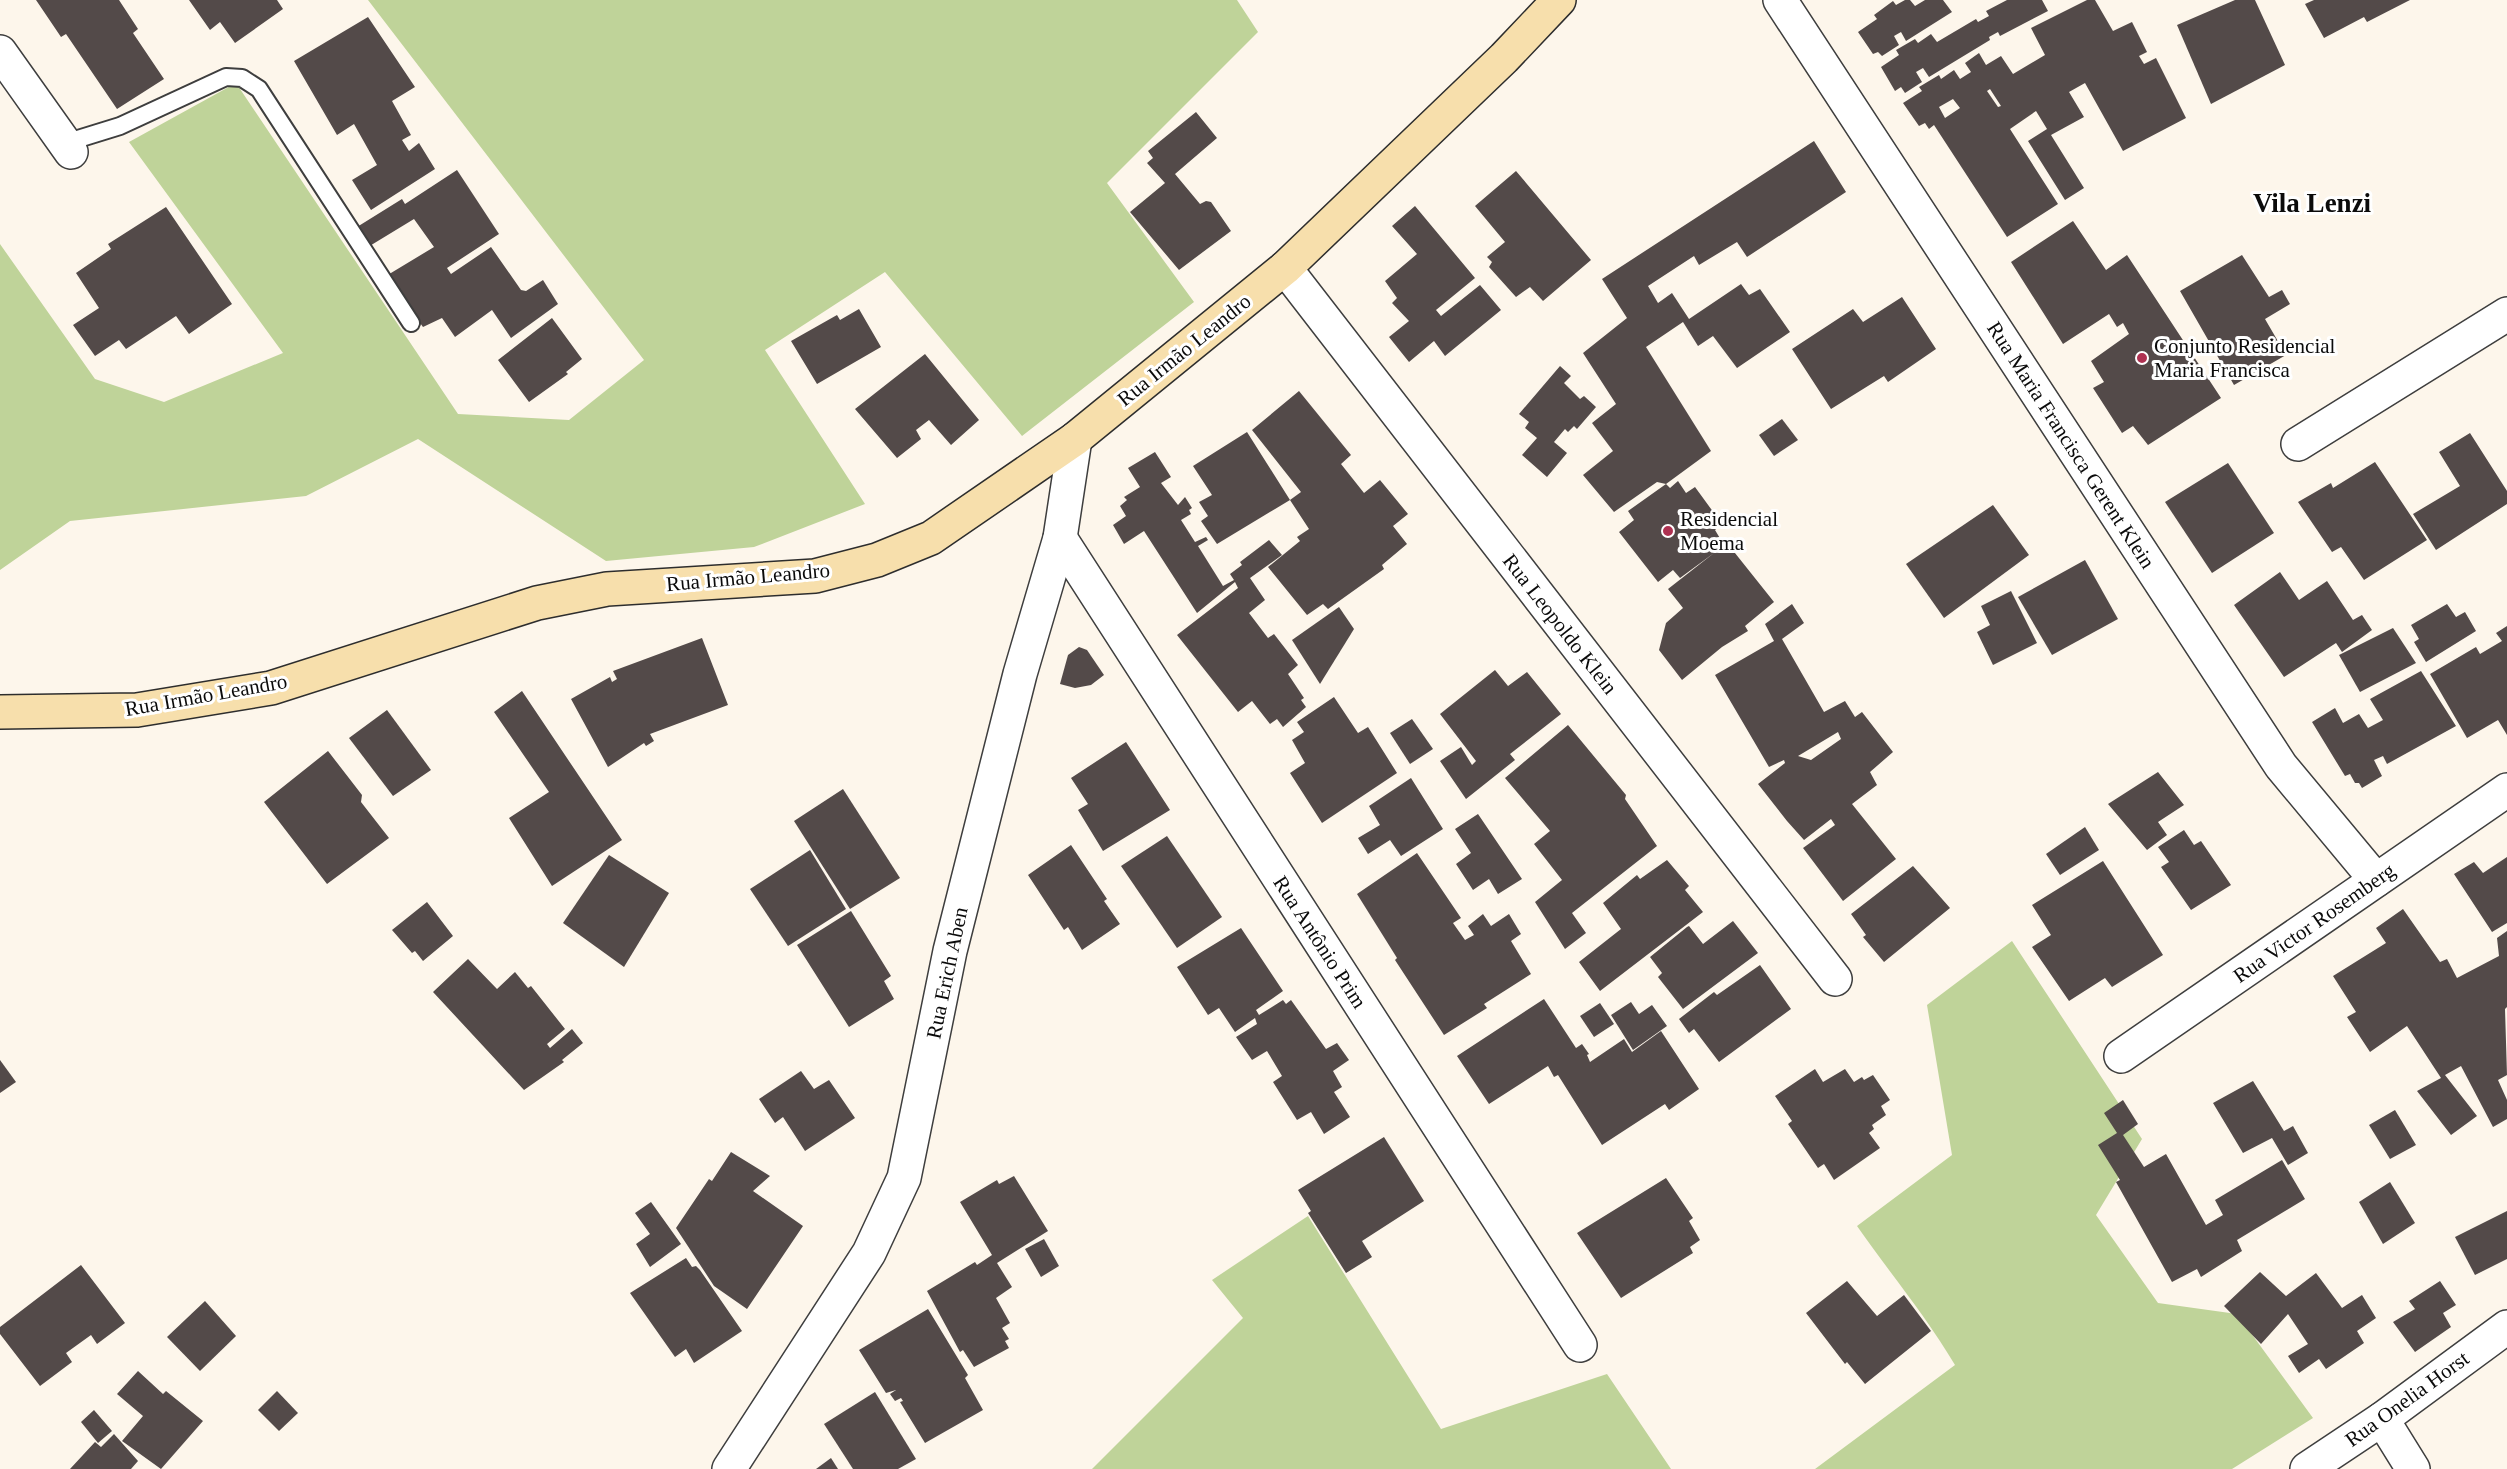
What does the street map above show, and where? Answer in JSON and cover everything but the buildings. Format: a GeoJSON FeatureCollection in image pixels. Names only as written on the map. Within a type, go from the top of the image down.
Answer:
{"type":"FeatureCollection","features":[{"type":"Feature","properties":{"kind":"street","name":"Rua Irmão Leandro"},"geometry":{"type":"LineString","coordinates":[[0,712],[137,710],[271,688],[537,603],[595,591],[815,576],[877,560],[931,538],[1075,439],[1285,268],[1504,58],[1559,0]]}},
{"type":"Feature","properties":{"kind":"street","name":"Rua Maria Francisca Gerent Klein"},"geometry":{"type":"LineString","coordinates":[[1780,0],[2281,766],[2376,880]]}},
{"type":"Feature","properties":{"kind":"street"},"geometry":{"type":"LineString","coordinates":[[0,52],[68,148]]}},
{"type":"Feature","properties":{"kind":"street","name":"Rua Leopoldo Klein"},"geometry":{"type":"LineString","coordinates":[[1285,268],[1835,979]]}},
{"type":"Feature","properties":{"kind":"street"},"geometry":{"type":"LineString","coordinates":[[2298,444],[2507,314]]}},
{"type":"Feature","properties":{"kind":"street","name":"Rua Erich Aben"},"geometry":{"type":"LineString","coordinates":[[729,1469],[869,1253],[904,1178],[950,951],[1020,674],[1060,538],[1075,439]]}},
{"type":"Feature","properties":{"kind":"street","name":"Rua Antônio Prim"},"geometry":{"type":"LineString","coordinates":[[1060,538],[1580,1345]]}},
{"type":"Feature","properties":{"kind":"street","name":"Rua Victor Rosemberg"},"geometry":{"type":"LineString","coordinates":[[2121,1056],[2507,790]]}},
{"type":"Feature","properties":{"kind":"street","name":"Rua Onelia Horst"},"geometry":{"type":"LineString","coordinates":[[2307,1469],[2382,1419],[2507,1327]]}},
{"type":"Feature","properties":{"kind":"street"},"geometry":{"type":"LineString","coordinates":[[2382,1419],[2413,1469]]}},
{"type":"Feature","properties":{"kind":"lane"},"geometry":{"type":"LineString","coordinates":[[68,148],[226,76],[242,78],[259,89],[411,323]]}},
{"type":"Feature","properties":{"kind":"green space"},"geometry":{"type":"Polygon","coordinates":[[[368,0],[1237,0],[1258,32],[1107,183],[1194,302],[1022,436],[885,272],[765,350],[865,504],[754,547],[606,561],[418,439],[306,496],[70,521],[0,570],[0,244],[95,379],[164,402],[283,353],[129,142],[236,83],[458,414],[569,420],[644,360],[368,0]]]}},
{"type":"Feature","properties":{"kind":"green space"},"geometry":{"type":"Polygon","coordinates":[[[2012,941],[2142,1139],[2096,1215],[2158,1303],[2237,1314],[2313,1418],[2232,1469],[1815,1469],[1955,1365],[1920,1312],[1857,1226],[1952,1155],[1927,1005],[2012,941]]]}},
{"type":"Feature","properties":{"kind":"green space"},"geometry":{"type":"Polygon","coordinates":[[[1308,1216],[1441,1429],[1607,1374],[1671,1469],[1092,1469],[1243,1318],[1212,1280],[1308,1216]]]}},
{"type":"Feature","properties":{"kind":"place","name":"Conjunto Residencial Maria Francisca"},"geometry":{"type":"Point","coordinates":[2142,358]}},
{"type":"Feature","properties":{"kind":"place","name":"Residencial Moema"},"geometry":{"type":"Point","coordinates":[1668,531]}},
{"type":"Feature","properties":{"kind":"district","name":"Vila Lenzi"},"geometry":{"type":"Point","coordinates":[2312,203]}}]}
